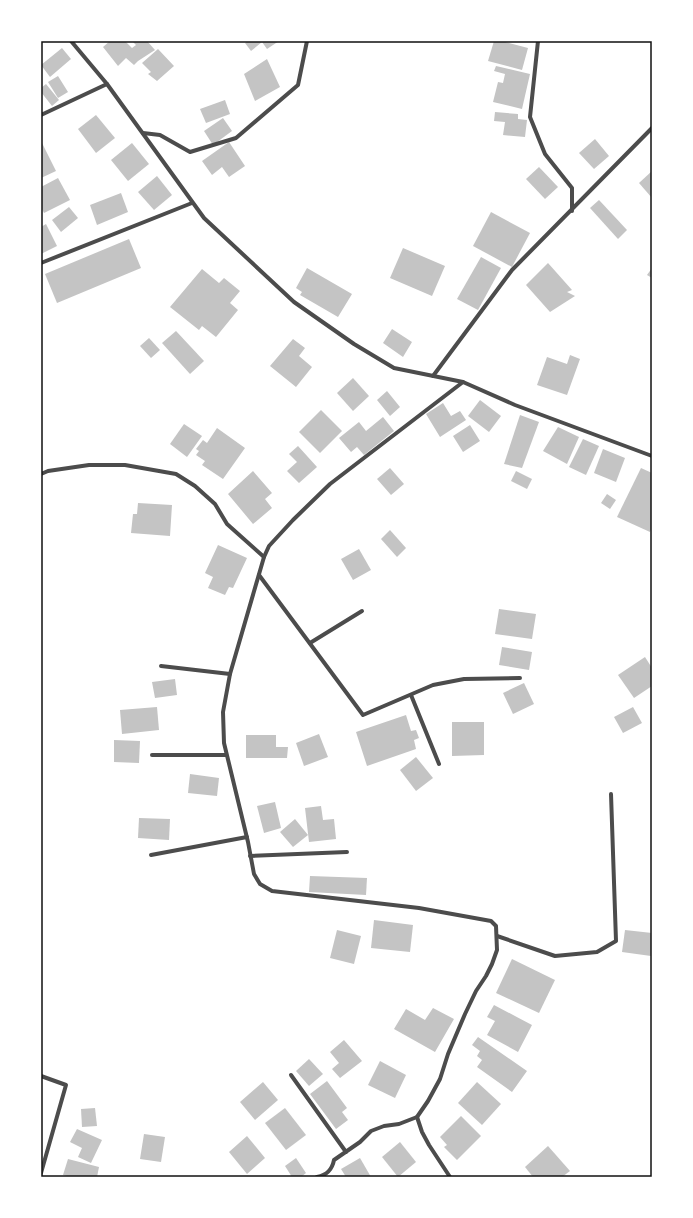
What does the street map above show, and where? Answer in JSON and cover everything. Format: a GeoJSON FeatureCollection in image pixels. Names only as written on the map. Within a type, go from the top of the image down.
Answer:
{"type":"FeatureCollection","features":[{"type":"Feature","properties":{"kind":"street"},"geometry":{"type":"LineString","coordinates":[[72,41],[107,84],[204,218],[294,302],[354,344],[394,368],[463,382],[515,405],[652,456]]}},
{"type":"Feature","properties":{"kind":"street"},"geometry":{"type":"LineString","coordinates":[[143,133],[160,135],[190,152],[236,138],[298,85],[307,41]]}},
{"type":"Feature","properties":{"kind":"street"},"geometry":{"type":"LineString","coordinates":[[538,41],[530,117],[545,154],[572,188],[572,211]]}},
{"type":"Feature","properties":{"kind":"street"},"geometry":{"type":"LineString","coordinates":[[41,115],[107,84]]}},
{"type":"Feature","properties":{"kind":"street"},"geometry":{"type":"LineString","coordinates":[[433,376],[512,270],[572,211],[652,128]]}},
{"type":"Feature","properties":{"kind":"street"},"geometry":{"type":"LineString","coordinates":[[41,263],[192,203]]}},
{"type":"Feature","properties":{"kind":"street"},"geometry":{"type":"LineString","coordinates":[[317,1177],[329,1172],[333,1166],[334,1160],[371,1131],[384,1126],[399,1124],[417,1117],[440,1079],[448,1054],[465,1014],[476,991],[492,964],[497,950],[496,926],[491,921],[419,908],[272,891],[260,884],[254,874],[247,838],[226,754],[224,743],[223,712],[230,674],[264,557],[269,546],[330,484],[463,382]]}},
{"type":"Feature","properties":{"kind":"street"},"geometry":{"type":"LineString","coordinates":[[41,474],[48,471],[90,465],[125,465],[176,474],[195,486],[215,504],[227,524],[264,557]]}},
{"type":"Feature","properties":{"kind":"street"},"geometry":{"type":"LineString","coordinates":[[259,574],[364,715],[433,685],[464,679],[520,678]]}},
{"type":"Feature","properties":{"kind":"street"},"geometry":{"type":"LineString","coordinates":[[310,643],[362,611]]}},
{"type":"Feature","properties":{"kind":"street"},"geometry":{"type":"LineString","coordinates":[[161,666],[230,674]]}},
{"type":"Feature","properties":{"kind":"street"},"geometry":{"type":"LineString","coordinates":[[411,694],[439,764]]}},
{"type":"Feature","properties":{"kind":"street"},"geometry":{"type":"LineString","coordinates":[[152,755],[226,754]]}},
{"type":"Feature","properties":{"kind":"street"},"geometry":{"type":"LineString","coordinates":[[497,936],[555,956],[597,952],[616,941],[611,794]]}},
{"type":"Feature","properties":{"kind":"street"},"geometry":{"type":"LineString","coordinates":[[152,855],[247,838]]}},
{"type":"Feature","properties":{"kind":"street"},"geometry":{"type":"LineString","coordinates":[[250,856],[346,852]]}},
{"type":"Feature","properties":{"kind":"street"},"geometry":{"type":"LineString","coordinates":[[291,1075],[346,1152]]}},
{"type":"Feature","properties":{"kind":"street"},"geometry":{"type":"LineString","coordinates":[[41,1076],[66,1085],[41,1173]]}},
{"type":"Feature","properties":{"kind":"street"},"geometry":{"type":"LineString","coordinates":[[417,1117],[422,1132],[429,1145],[450,1177]]}},
{"type":"Feature","properties":{"kind":"building"},"geometry":{"type":"Polygon","coordinates":[[[110,41],[125,41],[132,48],[136,45],[132,41],[147,41],[155,50],[134,65],[126,58],[118,66],[103,47],[110,41]]]}},
{"type":"Feature","properties":{"kind":"building"},"geometry":{"type":"Polygon","coordinates":[[[248,41],[279,41],[267,49],[262,42],[251,51],[245,43],[248,41]]]}},
{"type":"Feature","properties":{"kind":"building"},"geometry":{"type":"Polygon","coordinates":[[[494,41],[501,41],[528,48],[522,70],[488,61],[494,41]]]}},
{"type":"Feature","properties":{"kind":"building"},"geometry":{"type":"Polygon","coordinates":[[[62,48],[71,59],[50,77],[41,65],[62,48]]]}},
{"type":"Feature","properties":{"kind":"building"},"geometry":{"type":"Polygon","coordinates":[[[158,49],[174,66],[157,81],[148,74],[151,72],[142,63],[158,49]]]}},
{"type":"Feature","properties":{"kind":"building"},"geometry":{"type":"Polygon","coordinates":[[[267,59],[280,87],[255,101],[244,74],[267,59]]]}},
{"type":"Feature","properties":{"kind":"building"},"geometry":{"type":"Polygon","coordinates":[[[496,66],[530,74],[522,109],[493,102],[498,82],[503,83],[505,74],[494,71],[496,66]]]}},
{"type":"Feature","properties":{"kind":"building"},"geometry":{"type":"Polygon","coordinates":[[[58,76],[68,92],[58,98],[48,82],[58,76]]]}},
{"type":"Feature","properties":{"kind":"building"},"geometry":{"type":"Polygon","coordinates":[[[46,84],[59,100],[52,106],[41,92],[41,88],[46,84]]]}},
{"type":"Feature","properties":{"kind":"building"},"geometry":{"type":"Polygon","coordinates":[[[225,100],[230,114],[206,123],[200,109],[225,100]]]}},
{"type":"Feature","properties":{"kind":"building"},"geometry":{"type":"Polygon","coordinates":[[[495,112],[518,114],[518,119],[527,120],[525,137],[503,135],[505,122],[494,121],[495,112]]]}},
{"type":"Feature","properties":{"kind":"building"},"geometry":{"type":"Polygon","coordinates":[[[96,115],[115,138],[96,153],[78,129],[96,115]]]}},
{"type":"Feature","properties":{"kind":"building"},"geometry":{"type":"Polygon","coordinates":[[[223,118],[232,131],[213,145],[204,131],[223,118]]]}},
{"type":"Feature","properties":{"kind":"building"},"geometry":{"type":"Polygon","coordinates":[[[595,139],[609,156],[594,169],[579,153],[595,139]]]}},
{"type":"Feature","properties":{"kind":"building"},"geometry":{"type":"Polygon","coordinates":[[[41,141],[56,171],[41,178],[41,141]]]}},
{"type":"Feature","properties":{"kind":"building"},"geometry":{"type":"Polygon","coordinates":[[[229,142],[245,166],[229,177],[222,167],[212,175],[202,161],[229,142]]]}},
{"type":"Feature","properties":{"kind":"building"},"geometry":{"type":"Polygon","coordinates":[[[132,143],[149,164],[128,181],[111,160],[132,143]]]}},
{"type":"Feature","properties":{"kind":"building"},"geometry":{"type":"Polygon","coordinates":[[[539,167],[558,187],[545,199],[526,179],[539,167]]]}},
{"type":"Feature","properties":{"kind":"building"},"geometry":{"type":"Polygon","coordinates":[[[652,171],[652,198],[639,183],[652,171]]]}},
{"type":"Feature","properties":{"kind":"building"},"geometry":{"type":"Polygon","coordinates":[[[157,176],[172,195],[154,210],[138,192],[157,176]]]}},
{"type":"Feature","properties":{"kind":"building"},"geometry":{"type":"Polygon","coordinates":[[[58,178],[70,200],[44,213],[41,207],[41,187],[58,178]]]}},
{"type":"Feature","properties":{"kind":"building"},"geometry":{"type":"Polygon","coordinates":[[[121,193],[128,212],[97,225],[90,205],[121,193]]]}},
{"type":"Feature","properties":{"kind":"building"},"geometry":{"type":"Polygon","coordinates":[[[599,200],[627,230],[618,239],[590,208],[599,200]]]}},
{"type":"Feature","properties":{"kind":"building"},"geometry":{"type":"Polygon","coordinates":[[[69,207],[78,218],[61,232],[52,220],[69,207]]]}},
{"type":"Feature","properties":{"kind":"building"},"geometry":{"type":"Polygon","coordinates":[[[491,212],[530,233],[512,267],[473,246],[491,212]]]}},
{"type":"Feature","properties":{"kind":"building"},"geometry":{"type":"Polygon","coordinates":[[[46,224],[57,246],[41,254],[41,227],[46,224]]]}},
{"type":"Feature","properties":{"kind":"building"},"geometry":{"type":"Polygon","coordinates":[[[129,239],[141,268],[57,303],[45,274],[129,239]]]}},
{"type":"Feature","properties":{"kind":"building"},"geometry":{"type":"Polygon","coordinates":[[[403,248],[445,266],[432,296],[390,278],[403,248]]]}},
{"type":"Feature","properties":{"kind":"building"},"geometry":{"type":"Polygon","coordinates":[[[481,257],[501,268],[478,310],[457,299],[481,257]]]}},
{"type":"Feature","properties":{"kind":"building"},"geometry":{"type":"Polygon","coordinates":[[[548,263],[572,290],[567,292],[575,296],[550,312],[526,285],[548,263]]]}},
{"type":"Feature","properties":{"kind":"building"},"geometry":{"type":"Polygon","coordinates":[[[307,268],[352,294],[338,317],[300,295],[302,292],[296,288],[307,268]]]}},
{"type":"Feature","properties":{"kind":"building"},"geometry":{"type":"Polygon","coordinates":[[[652,268],[652,278],[647,275],[652,268]]]}},
{"type":"Feature","properties":{"kind":"building"},"geometry":{"type":"Polygon","coordinates":[[[202,269],[219,283],[224,278],[240,291],[230,303],[238,310],[216,337],[202,326],[199,330],[170,307],[202,269]]]}},
{"type":"Feature","properties":{"kind":"building"},"geometry":{"type":"Polygon","coordinates":[[[392,329],[412,342],[403,357],[383,343],[392,329]]]}},
{"type":"Feature","properties":{"kind":"building"},"geometry":{"type":"Polygon","coordinates":[[[176,331],[204,361],[190,374],[162,343],[176,331]]]}},
{"type":"Feature","properties":{"kind":"building"},"geometry":{"type":"Polygon","coordinates":[[[149,338],[160,350],[151,358],[140,346],[149,338]]]}},
{"type":"Feature","properties":{"kind":"building"},"geometry":{"type":"Polygon","coordinates":[[[293,339],[305,348],[299,356],[312,367],[296,387],[270,366],[293,339]]]}},
{"type":"Feature","properties":{"kind":"building"},"geometry":{"type":"Polygon","coordinates":[[[570,355],[580,359],[567,395],[537,385],[547,357],[567,364],[570,355]]]}},
{"type":"Feature","properties":{"kind":"building"},"geometry":{"type":"Polygon","coordinates":[[[353,378],[369,396],[353,411],[337,393],[353,378]]]}},
{"type":"Feature","properties":{"kind":"building"},"geometry":{"type":"Polygon","coordinates":[[[387,391],[400,407],[390,416],[377,400],[387,391]]]}},
{"type":"Feature","properties":{"kind":"building"},"geometry":{"type":"Polygon","coordinates":[[[480,400],[501,416],[489,432],[468,416],[480,400]]]}},
{"type":"Feature","properties":{"kind":"building"},"geometry":{"type":"Polygon","coordinates":[[[443,403],[451,416],[460,411],[466,420],[440,437],[426,414],[443,403]]]}},
{"type":"Feature","properties":{"kind":"building"},"geometry":{"type":"Polygon","coordinates":[[[321,410],[342,431],[320,453],[299,432],[321,410]]]}},
{"type":"Feature","properties":{"kind":"building"},"geometry":{"type":"Polygon","coordinates":[[[520,415],[539,422],[522,468],[504,464],[520,415]]]}},
{"type":"Feature","properties":{"kind":"building"},"geometry":{"type":"Polygon","coordinates":[[[383,417],[394,431],[364,455],[357,447],[351,452],[339,438],[359,422],[366,431],[383,417]]]}},
{"type":"Feature","properties":{"kind":"building"},"geometry":{"type":"Polygon","coordinates":[[[184,424],[202,436],[187,457],[170,444],[184,424]]]}},
{"type":"Feature","properties":{"kind":"building"},"geometry":{"type":"Polygon","coordinates":[[[470,425],[480,441],[463,452],[453,436],[470,425]]]}},
{"type":"Feature","properties":{"kind":"building"},"geometry":{"type":"Polygon","coordinates":[[[558,427],[579,437],[567,464],[543,451],[558,427]]]}},
{"type":"Feature","properties":{"kind":"building"},"geometry":{"type":"Polygon","coordinates":[[[217,428],[245,448],[223,479],[202,465],[205,461],[196,455],[199,451],[196,449],[203,440],[207,443],[217,428]]]}},
{"type":"Feature","properties":{"kind":"building"},"geometry":{"type":"Polygon","coordinates":[[[583,439],[599,446],[586,475],[569,467],[583,439]]]}},
{"type":"Feature","properties":{"kind":"building"},"geometry":{"type":"Polygon","coordinates":[[[298,446],[317,467],[299,483],[287,471],[297,462],[289,454],[298,446]]]}},
{"type":"Feature","properties":{"kind":"building"},"geometry":{"type":"Polygon","coordinates":[[[603,449],[625,458],[616,482],[594,473],[603,449]]]}},
{"type":"Feature","properties":{"kind":"building"},"geometry":{"type":"Polygon","coordinates":[[[390,468],[404,484],[391,495],[377,479],[390,468]]]}},
{"type":"Feature","properties":{"kind":"building"},"geometry":{"type":"Polygon","coordinates":[[[641,468],[652,473],[652,527],[650,532],[617,517],[641,468]]]}},
{"type":"Feature","properties":{"kind":"building"},"geometry":{"type":"Polygon","coordinates":[[[253,471],[272,493],[265,499],[272,508],[253,524],[228,494],[253,471]]]}},
{"type":"Feature","properties":{"kind":"building"},"geometry":{"type":"Polygon","coordinates":[[[516,471],[532,479],[527,489],[511,481],[516,471]]]}},
{"type":"Feature","properties":{"kind":"building"},"geometry":{"type":"Polygon","coordinates":[[[607,494],[616,500],[610,509],[601,503],[607,494]]]}},
{"type":"Feature","properties":{"kind":"building"},"geometry":{"type":"Polygon","coordinates":[[[138,503],[172,505],[170,536],[131,533],[133,514],[137,514],[138,503]]]}},
{"type":"Feature","properties":{"kind":"building"},"geometry":{"type":"Polygon","coordinates":[[[390,530],[406,548],[397,557],[381,539],[390,530]]]}},
{"type":"Feature","properties":{"kind":"building"},"geometry":{"type":"Polygon","coordinates":[[[218,545],[247,558],[233,588],[229,587],[225,595],[208,588],[213,577],[205,573],[218,545]]]}},
{"type":"Feature","properties":{"kind":"building"},"geometry":{"type":"Polygon","coordinates":[[[359,549],[371,570],[353,580],[341,559],[359,549]]]}},
{"type":"Feature","properties":{"kind":"building"},"geometry":{"type":"Polygon","coordinates":[[[499,609],[536,614],[532,639],[495,634],[499,609]]]}},
{"type":"Feature","properties":{"kind":"building"},"geometry":{"type":"Polygon","coordinates":[[[502,647],[532,652],[529,670],[499,665],[502,647]]]}},
{"type":"Feature","properties":{"kind":"building"},"geometry":{"type":"Polygon","coordinates":[[[645,657],[652,668],[652,686],[634,698],[618,675],[645,657]]]}},
{"type":"Feature","properties":{"kind":"building"},"geometry":{"type":"Polygon","coordinates":[[[175,679],[177,695],[155,698],[152,682],[175,679]]]}},
{"type":"Feature","properties":{"kind":"building"},"geometry":{"type":"Polygon","coordinates":[[[524,683],[534,704],[513,714],[503,693],[524,683]]]}},
{"type":"Feature","properties":{"kind":"building"},"geometry":{"type":"Polygon","coordinates":[[[157,707],[159,730],[122,734],[120,710],[157,707]]]}},
{"type":"Feature","properties":{"kind":"building"},"geometry":{"type":"Polygon","coordinates":[[[633,707],[642,723],[623,733],[614,717],[633,707]]]}},
{"type":"Feature","properties":{"kind":"building"},"geometry":{"type":"Polygon","coordinates":[[[406,715],[411,731],[416,730],[419,738],[414,740],[416,749],[367,766],[356,732],[406,715]]]}},
{"type":"Feature","properties":{"kind":"building"},"geometry":{"type":"Polygon","coordinates":[[[452,722],[484,722],[484,755],[452,756],[452,722]]]}},
{"type":"Feature","properties":{"kind":"building"},"geometry":{"type":"Polygon","coordinates":[[[319,734],[328,757],[304,766],[296,743],[319,734]]]}},
{"type":"Feature","properties":{"kind":"building"},"geometry":{"type":"Polygon","coordinates":[[[246,735],[276,735],[276,747],[288,747],[287,758],[246,758],[246,735]]]}},
{"type":"Feature","properties":{"kind":"building"},"geometry":{"type":"Polygon","coordinates":[[[114,740],[140,741],[139,763],[114,762],[114,740]]]}},
{"type":"Feature","properties":{"kind":"building"},"geometry":{"type":"Polygon","coordinates":[[[416,757],[433,778],[416,791],[400,770],[416,757]]]}},
{"type":"Feature","properties":{"kind":"building"},"geometry":{"type":"Polygon","coordinates":[[[190,774],[219,778],[217,796],[188,793],[190,774]]]}},
{"type":"Feature","properties":{"kind":"building"},"geometry":{"type":"Polygon","coordinates":[[[275,802],[281,828],[264,833],[257,806],[275,802]]]}},
{"type":"Feature","properties":{"kind":"building"},"geometry":{"type":"Polygon","coordinates":[[[321,806],[323,820],[334,819],[336,839],[309,842],[305,808],[321,806]]]}},
{"type":"Feature","properties":{"kind":"building"},"geometry":{"type":"Polygon","coordinates":[[[139,818],[170,819],[169,840],[138,838],[139,818]]]}},
{"type":"Feature","properties":{"kind":"building"},"geometry":{"type":"Polygon","coordinates":[[[295,819],[308,835],[293,847],[280,832],[295,819]]]}},
{"type":"Feature","properties":{"kind":"building"},"geometry":{"type":"Polygon","coordinates":[[[310,876],[367,878],[366,895],[309,892],[310,876]]]}},
{"type":"Feature","properties":{"kind":"building"},"geometry":{"type":"Polygon","coordinates":[[[374,920],[413,925],[410,952],[371,948],[374,920]]]}},
{"type":"Feature","properties":{"kind":"building"},"geometry":{"type":"Polygon","coordinates":[[[337,930],[361,936],[354,964],[330,958],[337,930]]]}},
{"type":"Feature","properties":{"kind":"building"},"geometry":{"type":"Polygon","coordinates":[[[625,930],[652,933],[651,956],[622,952],[625,930]]]}},
{"type":"Feature","properties":{"kind":"building"},"geometry":{"type":"Polygon","coordinates":[[[512,959],[555,980],[539,1013],[496,993],[512,959]]]}},
{"type":"Feature","properties":{"kind":"building"},"geometry":{"type":"Polygon","coordinates":[[[494,1005],[532,1025],[518,1052],[487,1035],[495,1021],[487,1017],[494,1005]]]}},
{"type":"Feature","properties":{"kind":"building"},"geometry":{"type":"Polygon","coordinates":[[[433,1008],[454,1019],[435,1052],[394,1029],[406,1009],[425,1020],[433,1008]]]}},
{"type":"Feature","properties":{"kind":"building"},"geometry":{"type":"Polygon","coordinates":[[[478,1037],[527,1071],[512,1092],[477,1067],[482,1060],[477,1056],[480,1051],[472,1045],[478,1037]]]}},
{"type":"Feature","properties":{"kind":"building"},"geometry":{"type":"Polygon","coordinates":[[[344,1040],[362,1061],[340,1078],[332,1069],[339,1063],[330,1052],[344,1040]]]}},
{"type":"Feature","properties":{"kind":"building"},"geometry":{"type":"Polygon","coordinates":[[[309,1059],[323,1074],[309,1086],[296,1071],[309,1059]]]}},
{"type":"Feature","properties":{"kind":"building"},"geometry":{"type":"Polygon","coordinates":[[[380,1061],[406,1075],[395,1098],[368,1085],[380,1061]]]}},
{"type":"Feature","properties":{"kind":"building"},"geometry":{"type":"Polygon","coordinates":[[[327,1081],[347,1108],[342,1112],[348,1120],[336,1129],[310,1094],[327,1081]]]}},
{"type":"Feature","properties":{"kind":"building"},"geometry":{"type":"Polygon","coordinates":[[[263,1082],[278,1100],[255,1120],[240,1102],[263,1082]]]}},
{"type":"Feature","properties":{"kind":"building"},"geometry":{"type":"Polygon","coordinates":[[[477,1082],[501,1104],[482,1125],[458,1103],[477,1082]]]}},
{"type":"Feature","properties":{"kind":"building"},"geometry":{"type":"Polygon","coordinates":[[[95,1108],[97,1126],[82,1127],[81,1109],[95,1108]]]}},
{"type":"Feature","properties":{"kind":"building"},"geometry":{"type":"Polygon","coordinates":[[[285,1108],[306,1135],[286,1150],[265,1123],[285,1108]]]}},
{"type":"Feature","properties":{"kind":"building"},"geometry":{"type":"Polygon","coordinates":[[[461,1116],[481,1136],[457,1160],[444,1147],[447,1145],[440,1137],[461,1116]]]}},
{"type":"Feature","properties":{"kind":"building"},"geometry":{"type":"Polygon","coordinates":[[[77,1129],[102,1140],[91,1163],[78,1157],[82,1148],[70,1142],[77,1129]]]}},
{"type":"Feature","properties":{"kind":"building"},"geometry":{"type":"Polygon","coordinates":[[[144,1134],[165,1137],[161,1162],[140,1159],[144,1134]]]}},
{"type":"Feature","properties":{"kind":"building"},"geometry":{"type":"Polygon","coordinates":[[[247,1136],[265,1158],[247,1174],[229,1152],[247,1136]]]}},
{"type":"Feature","properties":{"kind":"building"},"geometry":{"type":"Polygon","coordinates":[[[400,1142],[416,1162],[398,1177],[382,1157],[400,1142]]]}},
{"type":"Feature","properties":{"kind":"building"},"geometry":{"type":"Polygon","coordinates":[[[548,1146],[570,1171],[562,1177],[533,1177],[525,1167],[548,1146]]]}},
{"type":"Feature","properties":{"kind":"building"},"geometry":{"type":"Polygon","coordinates":[[[296,1158],[306,1173],[301,1177],[292,1177],[285,1166],[296,1158]]]}},
{"type":"Feature","properties":{"kind":"building"},"geometry":{"type":"Polygon","coordinates":[[[360,1158],[371,1177],[346,1177],[341,1169],[360,1158]]]}},
{"type":"Feature","properties":{"kind":"building"},"geometry":{"type":"Polygon","coordinates":[[[68,1159],[99,1167],[97,1177],[70,1177],[63,1175],[68,1159]]]}}]}
